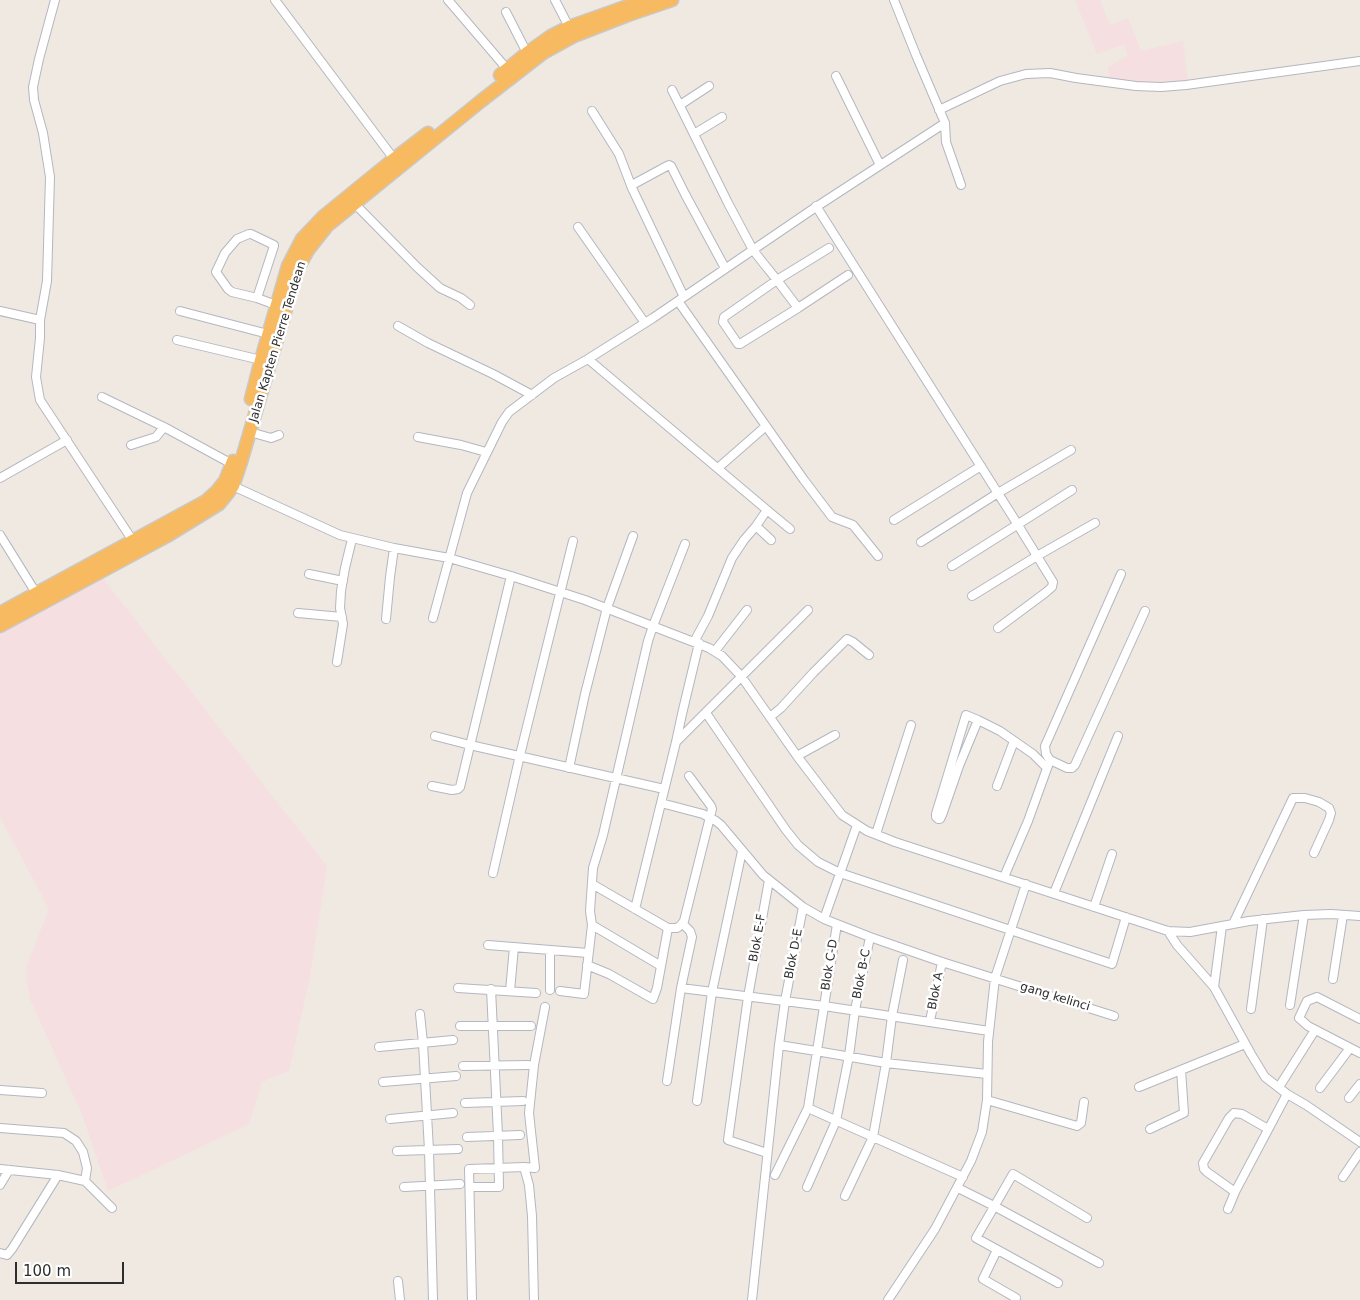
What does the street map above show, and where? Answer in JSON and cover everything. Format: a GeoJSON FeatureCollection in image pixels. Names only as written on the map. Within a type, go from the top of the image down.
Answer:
{"type":"FeatureCollection","features":[{"type":"Feature","properties":{"kind":"highway","name":"Jalan Kapten Pierre Tendean"},"geometry":{"type":"LineString","coordinates":[[0,626],[134,541],[206,501],[217,491],[225,481],[232,464],[298,268],[308,250],[327,226],[527,53],[551,36],[569,27],[628,2],[645,0]]}},
{"type":"Feature","properties":{"kind":"highway","name":"Jalan Kapten Pierre Tendean"},"geometry":{"type":"LineString","coordinates":[[0,612],[36,593],[84,574],[167,536],[219,504],[228,494],[233,486],[250,432],[261,379],[261,360],[288,266],[302,239],[324,216],[394,159],[434,133],[543,53],[574,36],[628,14],[672,0]]}},
{"type":"Feature","properties":{"kind":"street"},"geometry":{"type":"LineString","coordinates":[[55,0],[33,87],[50,177],[47,281],[40,320],[36,377],[40,400],[134,541]]}},
{"type":"Feature","properties":{"kind":"street"},"geometry":{"type":"LineString","coordinates":[[275,0],[394,159]]}},
{"type":"Feature","properties":{"kind":"street"},"geometry":{"type":"LineString","coordinates":[[448,0],[508,69]]}},
{"type":"Feature","properties":{"kind":"street"},"geometry":{"type":"LineString","coordinates":[[554,0],[569,27]]}},
{"type":"Feature","properties":{"kind":"street"},"geometry":{"type":"LineString","coordinates":[[894,0],[945,123],[946,142],[961,185]]}},
{"type":"Feature","properties":{"kind":"street"},"geometry":{"type":"LineString","coordinates":[[506,12],[527,53]]}},
{"type":"Feature","properties":{"kind":"street"},"geometry":{"type":"LineString","coordinates":[[939,110],[1000,81],[1026,74],[1050,73],[1136,86],[1161,87],[1360,61]]}},
{"type":"Feature","properties":{"kind":"street"},"geometry":{"type":"LineString","coordinates":[[836,76],[880,165]]}},
{"type":"Feature","properties":{"kind":"street"},"geometry":{"type":"LineString","coordinates":[[680,105],[709,86]]}},
{"type":"Feature","properties":{"kind":"street"},"geometry":{"type":"LineString","coordinates":[[672,90],[753,250],[798,308]]}},
{"type":"Feature","properties":{"kind":"street"},"geometry":{"type":"LineString","coordinates":[[592,110],[619,154],[681,299],[766,426],[832,517],[853,525],[878,556]]}},
{"type":"Feature","properties":{"kind":"street"},"geometry":{"type":"LineString","coordinates":[[694,134],[722,117]]}},
{"type":"Feature","properties":{"kind":"street"},"geometry":{"type":"LineString","coordinates":[[433,618],[467,493],[486,452],[506,416],[516,406],[554,378],[645,323],[816,206],[945,123]]}},
{"type":"Feature","properties":{"kind":"street"},"geometry":{"type":"LineString","coordinates":[[632,185],[669,165],[671,166],[725,268]]}},
{"type":"Feature","properties":{"kind":"street"},"geometry":{"type":"LineString","coordinates":[[354,203],[440,288],[461,298],[470,305]]}},
{"type":"Feature","properties":{"kind":"street"},"geometry":{"type":"LineString","coordinates":[[816,206],[1053,582],[1052,588],[998,628]]}},
{"type":"Feature","properties":{"kind":"street"},"geometry":{"type":"LineString","coordinates":[[578,227],[645,323]]}},
{"type":"Feature","properties":{"kind":"street"},"geometry":{"type":"LineString","coordinates":[[257,298],[274,245],[249,234],[236,239],[225,253],[216,272],[230,290],[276,305]]}},
{"type":"Feature","properties":{"kind":"street"},"geometry":{"type":"LineString","coordinates":[[829,248],[777,280],[724,317],[723,322],[736,342],[740,344],[848,275]]}},
{"type":"Feature","properties":{"kind":"street"},"geometry":{"type":"LineString","coordinates":[[0,311],[40,320]]}},
{"type":"Feature","properties":{"kind":"street"},"geometry":{"type":"LineString","coordinates":[[180,311],[268,334]]}},
{"type":"Feature","properties":{"kind":"street"},"geometry":{"type":"LineString","coordinates":[[398,326],[532,395]]}},
{"type":"Feature","properties":{"kind":"street"},"geometry":{"type":"LineString","coordinates":[[177,340],[261,360]]}},
{"type":"Feature","properties":{"kind":"street"},"geometry":{"type":"LineString","coordinates":[[588,359],[790,529]]}},
{"type":"Feature","properties":{"kind":"street"},"geometry":{"type":"LineString","coordinates":[[102,397],[164,427],[232,464]]}},
{"type":"Feature","properties":{"kind":"street"},"geometry":{"type":"LineString","coordinates":[[718,468],[766,426]]}},
{"type":"Feature","properties":{"kind":"street"},"geometry":{"type":"LineString","coordinates":[[131,445],[156,437],[164,427]]}},
{"type":"Feature","properties":{"kind":"street"},"geometry":{"type":"LineString","coordinates":[[250,432],[271,438],[279,435]]}},
{"type":"Feature","properties":{"kind":"street"},"geometry":{"type":"LineString","coordinates":[[418,437],[486,452]]}},
{"type":"Feature","properties":{"kind":"street"},"geometry":{"type":"LineString","coordinates":[[0,478],[66,440]]}},
{"type":"Feature","properties":{"kind":"street"},"geometry":{"type":"LineString","coordinates":[[921,542],[998,493],[1071,450]]}},
{"type":"Feature","properties":{"kind":"street"},"geometry":{"type":"LineString","coordinates":[[894,520],[981,466]]}},
{"type":"Feature","properties":{"kind":"street"},"geometry":{"type":"LineString","coordinates":[[233,486],[340,535],[394,548],[449,558],[560,591],[696,642],[715,651],[741,676],[842,815],[876,834],[919,851],[1168,931],[1190,932],[1263,919],[1304,915],[1360,916]]}},
{"type":"Feature","properties":{"kind":"street"},"geometry":{"type":"LineString","coordinates":[[952,566],[1072,490]]}},
{"type":"Feature","properties":{"kind":"street"},"geometry":{"type":"LineString","coordinates":[[635,909],[676,742],[696,642],[732,558],[738,547],[767,510]]}},
{"type":"Feature","properties":{"kind":"street"},"geometry":{"type":"LineString","coordinates":[[972,596],[1095,523]]}},
{"type":"Feature","properties":{"kind":"street"},"geometry":{"type":"LineString","coordinates":[[756,526],[771,540]]}},
{"type":"Feature","properties":{"kind":"street"},"geometry":{"type":"LineString","coordinates":[[0,535],[36,593]]}},
{"type":"Feature","properties":{"kind":"street"},"geometry":{"type":"LineString","coordinates":[[569,768],[585,694],[607,608],[633,536]]}},
{"type":"Feature","properties":{"kind":"street"},"geometry":{"type":"LineString","coordinates":[[337,662],[342,628],[340,603],[352,538]]}},
{"type":"Feature","properties":{"kind":"street"},"geometry":{"type":"LineString","coordinates":[[493,872],[573,541]]}},
{"type":"Feature","properties":{"kind":"street"},"geometry":{"type":"LineString","coordinates":[[560,990],[584,994],[592,925],[590,912],[593,868],[603,835],[653,626],[685,544]]}},
{"type":"Feature","properties":{"kind":"street"},"geometry":{"type":"LineString","coordinates":[[386,619],[394,548]]}},
{"type":"Feature","properties":{"kind":"street"},"geometry":{"type":"LineString","coordinates":[[309,574],[343,581]]}},
{"type":"Feature","properties":{"kind":"street"},"geometry":{"type":"LineString","coordinates":[[1004,877],[1028,822],[1049,764],[1045,746],[1121,574]]}},
{"type":"Feature","properties":{"kind":"street"},"geometry":{"type":"LineString","coordinates":[[432,786],[452,790],[460,788],[511,576]]}},
{"type":"Feature","properties":{"kind":"street"},"geometry":{"type":"LineString","coordinates":[[715,651],[747,610]]}},
{"type":"Feature","properties":{"kind":"street"},"geometry":{"type":"LineString","coordinates":[[676,742],[808,610]]}},
{"type":"Feature","properties":{"kind":"street"},"geometry":{"type":"LineString","coordinates":[[978,720],[942,815],[938,819],[936,814],[966,715],[978,720],[1000,731],[1049,764],[1067,768],[1074,765],[1144,611]]}},
{"type":"Feature","properties":{"kind":"street"},"geometry":{"type":"LineString","coordinates":[[298,613],[342,617]]}},
{"type":"Feature","properties":{"kind":"street"},"geometry":{"type":"LineString","coordinates":[[770,717],[781,708],[847,639],[869,655]]}},
{"type":"Feature","properties":{"kind":"street"},"geometry":{"type":"LineString","coordinates":[[706,713],[798,845],[818,862],[840,873],[1112,964],[1126,917]]}},
{"type":"Feature","properties":{"kind":"street"},"geometry":{"type":"LineString","coordinates":[[876,834],[911,725]]}},
{"type":"Feature","properties":{"kind":"street"},"geometry":{"type":"LineString","coordinates":[[798,756],[835,735]]}},
{"type":"Feature","properties":{"kind":"street"},"geometry":{"type":"LineString","coordinates":[[435,736],[664,789]]}},
{"type":"Feature","properties":{"kind":"street"},"geometry":{"type":"LineString","coordinates":[[1054,893],[1118,736]]}},
{"type":"Feature","properties":{"kind":"street"},"geometry":{"type":"LineString","coordinates":[[997,786],[1014,741]]}},
{"type":"Feature","properties":{"kind":"street"},"geometry":{"type":"LineString","coordinates":[[592,884],[668,928],[677,928],[683,924],[712,809],[689,776]]}},
{"type":"Feature","properties":{"kind":"street"},"geometry":{"type":"LineString","coordinates":[[1233,924],[1294,798],[1305,798],[1319,802],[1329,808],[1331,812],[1314,853]]}},
{"type":"Feature","properties":{"kind":"street"},"geometry":{"type":"LineString","coordinates":[[661,803],[710,818]]}},
{"type":"Feature","properties":{"kind":"street","name":"gang kelinci"},"geometry":{"type":"LineString","coordinates":[[710,818],[721,825],[757,869],[769,880],[803,907],[824,919],[942,962],[1114,1016]]}},
{"type":"Feature","properties":{"kind":"street"},"geometry":{"type":"LineString","coordinates":[[824,919],[857,825]]}},
{"type":"Feature","properties":{"kind":"street"},"geometry":{"type":"LineString","coordinates":[[697,1101],[712,992],[742,851]]}},
{"type":"Feature","properties":{"kind":"street"},"geometry":{"type":"LineString","coordinates":[[1094,907],[1112,854]]}},
{"type":"Feature","properties":{"kind":"street","name":"Blok E-F"},"geometry":{"type":"LineString","coordinates":[[768,1153],[728,1140],[748,997],[769,880]]}},
{"type":"Feature","properties":{"kind":"street"},"geometry":{"type":"LineString","coordinates":[[888,1300],[928,1242],[958,1188],[982,1132],[987,1100],[989,1031],[995,978],[1026,884]]}},
{"type":"Feature","properties":{"kind":"street","name":"Blok D-E"},"geometry":{"type":"LineString","coordinates":[[752,1300],[779,1045],[785,1001],[803,907]]}},
{"type":"Feature","properties":{"kind":"street"},"geometry":{"type":"LineString","coordinates":[[1290,1005],[1304,915]]}},
{"type":"Feature","properties":{"kind":"street"},"geometry":{"type":"LineString","coordinates":[[1333,979],[1343,915]]}},
{"type":"Feature","properties":{"kind":"street"},"geometry":{"type":"LineString","coordinates":[[1251,1009],[1263,919]]}},
{"type":"Feature","properties":{"kind":"street"},"geometry":{"type":"LineString","coordinates":[[667,1081],[681,988],[692,937],[690,931],[683,924]]}},
{"type":"Feature","properties":{"kind":"street","name":"Blok C-D"},"geometry":{"type":"LineString","coordinates":[[775,1175],[808,1108],[837,924]]}},
{"type":"Feature","properties":{"kind":"street"},"geometry":{"type":"LineString","coordinates":[[592,925],[661,966]]}},
{"type":"Feature","properties":{"kind":"street"},"geometry":{"type":"LineString","coordinates":[[1214,987],[1222,926]]}},
{"type":"Feature","properties":{"kind":"street"},"geometry":{"type":"LineString","coordinates":[[587,965],[609,974],[653,999],[656,994],[668,928]]}},
{"type":"Feature","properties":{"kind":"street"},"geometry":{"type":"LineString","coordinates":[[1168,931],[1177,946],[1214,987],[1263,1074],[1287,1094],[1360,1142]]}},
{"type":"Feature","properties":{"kind":"street","name":"Blok B-C"},"geometry":{"type":"LineString","coordinates":[[806,1187],[836,1120],[870,937]]}},
{"type":"Feature","properties":{"kind":"street"},"geometry":{"type":"LineString","coordinates":[[488,945],[588,953]]}},
{"type":"Feature","properties":{"kind":"street"},"geometry":{"type":"LineString","coordinates":[[510,991],[514,947]]}},
{"type":"Feature","properties":{"kind":"street"},"geometry":{"type":"LineString","coordinates":[[550,950],[550,990]]}},
{"type":"Feature","properties":{"kind":"street"},"geometry":{"type":"LineString","coordinates":[[845,1196],[872,1137],[903,960]]}},
{"type":"Feature","properties":{"kind":"street","name":"Blok A"},"geometry":{"type":"LineString","coordinates":[[930,1021],[942,962]]}},
{"type":"Feature","properties":{"kind":"street"},"geometry":{"type":"LineString","coordinates":[[458,988],[536,993]]}},
{"type":"Feature","properties":{"kind":"street"},"geometry":{"type":"LineString","coordinates":[[681,988],[855,1010],[989,1031]]}},
{"type":"Feature","properties":{"kind":"street"},"geometry":{"type":"LineString","coordinates":[[470,1187],[499,1186],[491,989]]}},
{"type":"Feature","properties":{"kind":"street"},"geometry":{"type":"LineString","coordinates":[[1360,1019],[1317,997],[1307,1001],[1299,1018],[1308,1026],[1360,1053]]}},
{"type":"Feature","properties":{"kind":"street"},"geometry":{"type":"LineString","coordinates":[[472,1300],[469,1169],[535,1168],[529,1113],[534,1065],[545,1007]]}},
{"type":"Feature","properties":{"kind":"street"},"geometry":{"type":"LineString","coordinates":[[420,1014],[426,1079],[433,1300]]}},
{"type":"Feature","properties":{"kind":"street"},"geometry":{"type":"LineString","coordinates":[[460,1026],[531,1026]]}},
{"type":"Feature","properties":{"kind":"street"},"geometry":{"type":"LineString","coordinates":[[1279,1087],[1315,1030]]}},
{"type":"Feature","properties":{"kind":"street"},"geometry":{"type":"LineString","coordinates":[[379,1047],[453,1040]]}},
{"type":"Feature","properties":{"kind":"street"},"geometry":{"type":"LineString","coordinates":[[1138,1087],[1245,1044]]}},
{"type":"Feature","properties":{"kind":"street"},"geometry":{"type":"LineString","coordinates":[[779,1045],[886,1063],[987,1074]]}},
{"type":"Feature","properties":{"kind":"street"},"geometry":{"type":"LineString","coordinates":[[1320,1088],[1350,1048]]}},
{"type":"Feature","properties":{"kind":"street"},"geometry":{"type":"LineString","coordinates":[[463,1066],[528,1065]]}},
{"type":"Feature","properties":{"kind":"street"},"geometry":{"type":"LineString","coordinates":[[1150,1129],[1184,1113],[1181,1070]]}},
{"type":"Feature","properties":{"kind":"street"},"geometry":{"type":"LineString","coordinates":[[383,1082],[456,1076]]}},
{"type":"Feature","properties":{"kind":"street"},"geometry":{"type":"LineString","coordinates":[[1349,1098],[1360,1084]]}},
{"type":"Feature","properties":{"kind":"street"},"geometry":{"type":"LineString","coordinates":[[0,1090],[42,1093]]}},
{"type":"Feature","properties":{"kind":"street"},"geometry":{"type":"LineString","coordinates":[[1228,1209],[1235,1192],[1287,1094]]}},
{"type":"Feature","properties":{"kind":"street"},"geometry":{"type":"LineString","coordinates":[[987,1100],[1077,1126],[1081,1123],[1084,1102]]}},
{"type":"Feature","properties":{"kind":"street"},"geometry":{"type":"LineString","coordinates":[[465,1103],[523,1102]]}},
{"type":"Feature","properties":{"kind":"street"},"geometry":{"type":"LineString","coordinates":[[808,1108],[963,1177]]}},
{"type":"Feature","properties":{"kind":"street"},"geometry":{"type":"LineString","coordinates":[[390,1119],[453,1113]]}},
{"type":"Feature","properties":{"kind":"street"},"geometry":{"type":"LineString","coordinates":[[1235,1192],[1207,1172],[1204,1169],[1203,1163],[1229,1118],[1234,1113],[1242,1114],[1268,1129]]}},
{"type":"Feature","properties":{"kind":"street"},"geometry":{"type":"LineString","coordinates":[[0,1128],[64,1133],[76,1140],[83,1152],[87,1168],[85,1181]]}},
{"type":"Feature","properties":{"kind":"street"},"geometry":{"type":"LineString","coordinates":[[468,1137],[520,1135]]}},
{"type":"Feature","properties":{"kind":"street"},"geometry":{"type":"LineString","coordinates":[[397,1151],[458,1149]]}},
{"type":"Feature","properties":{"kind":"street"},"geometry":{"type":"LineString","coordinates":[[1344,1177],[1360,1152]]}},
{"type":"Feature","properties":{"kind":"street"},"geometry":{"type":"LineString","coordinates":[[524,1167],[529,1185],[532,1216],[534,1300]]}},
{"type":"Feature","properties":{"kind":"street"},"geometry":{"type":"LineString","coordinates":[[0,1169],[58,1175],[85,1181],[112,1208]]}},
{"type":"Feature","properties":{"kind":"street"},"geometry":{"type":"LineString","coordinates":[[0,1186],[9,1170]]}},
{"type":"Feature","properties":{"kind":"street"},"geometry":{"type":"LineString","coordinates":[[1058,1282],[976,1238],[1013,1174],[1087,1218]]}},
{"type":"Feature","properties":{"kind":"street"},"geometry":{"type":"LineString","coordinates":[[0,1253],[7,1255],[12,1249],[58,1175]]}},
{"type":"Feature","properties":{"kind":"street"},"geometry":{"type":"LineString","coordinates":[[404,1187],[460,1184]]}},
{"type":"Feature","properties":{"kind":"street"},"geometry":{"type":"LineString","coordinates":[[958,1188],[1098,1264]]}},
{"type":"Feature","properties":{"kind":"street"},"geometry":{"type":"LineString","coordinates":[[998,1250],[982,1279],[1016,1298]]}},
{"type":"Feature","properties":{"kind":"street"},"geometry":{"type":"LineString","coordinates":[[398,1281],[400,1300]]}},
{"type":"Feature","properties":{"kind":"shaded area"},"geometry":{"type":"Polygon","coordinates":[[[1075,0],[1100,0],[1110,25],[1128,18],[1141,51],[1183,41],[1188,83],[1169,85],[1109,82],[1108,67],[1128,55],[1124,45],[1097,54],[1075,0]]]}},
{"type":"Feature","properties":{"kind":"shaded area"},"geometry":{"type":"Polygon","coordinates":[[[98,572],[327,866],[310,976],[289,1071],[262,1082],[249,1124],[108,1191],[83,1117],[30,999],[26,968],[49,909],[0,817],[0,622],[98,572]]]}}]}
